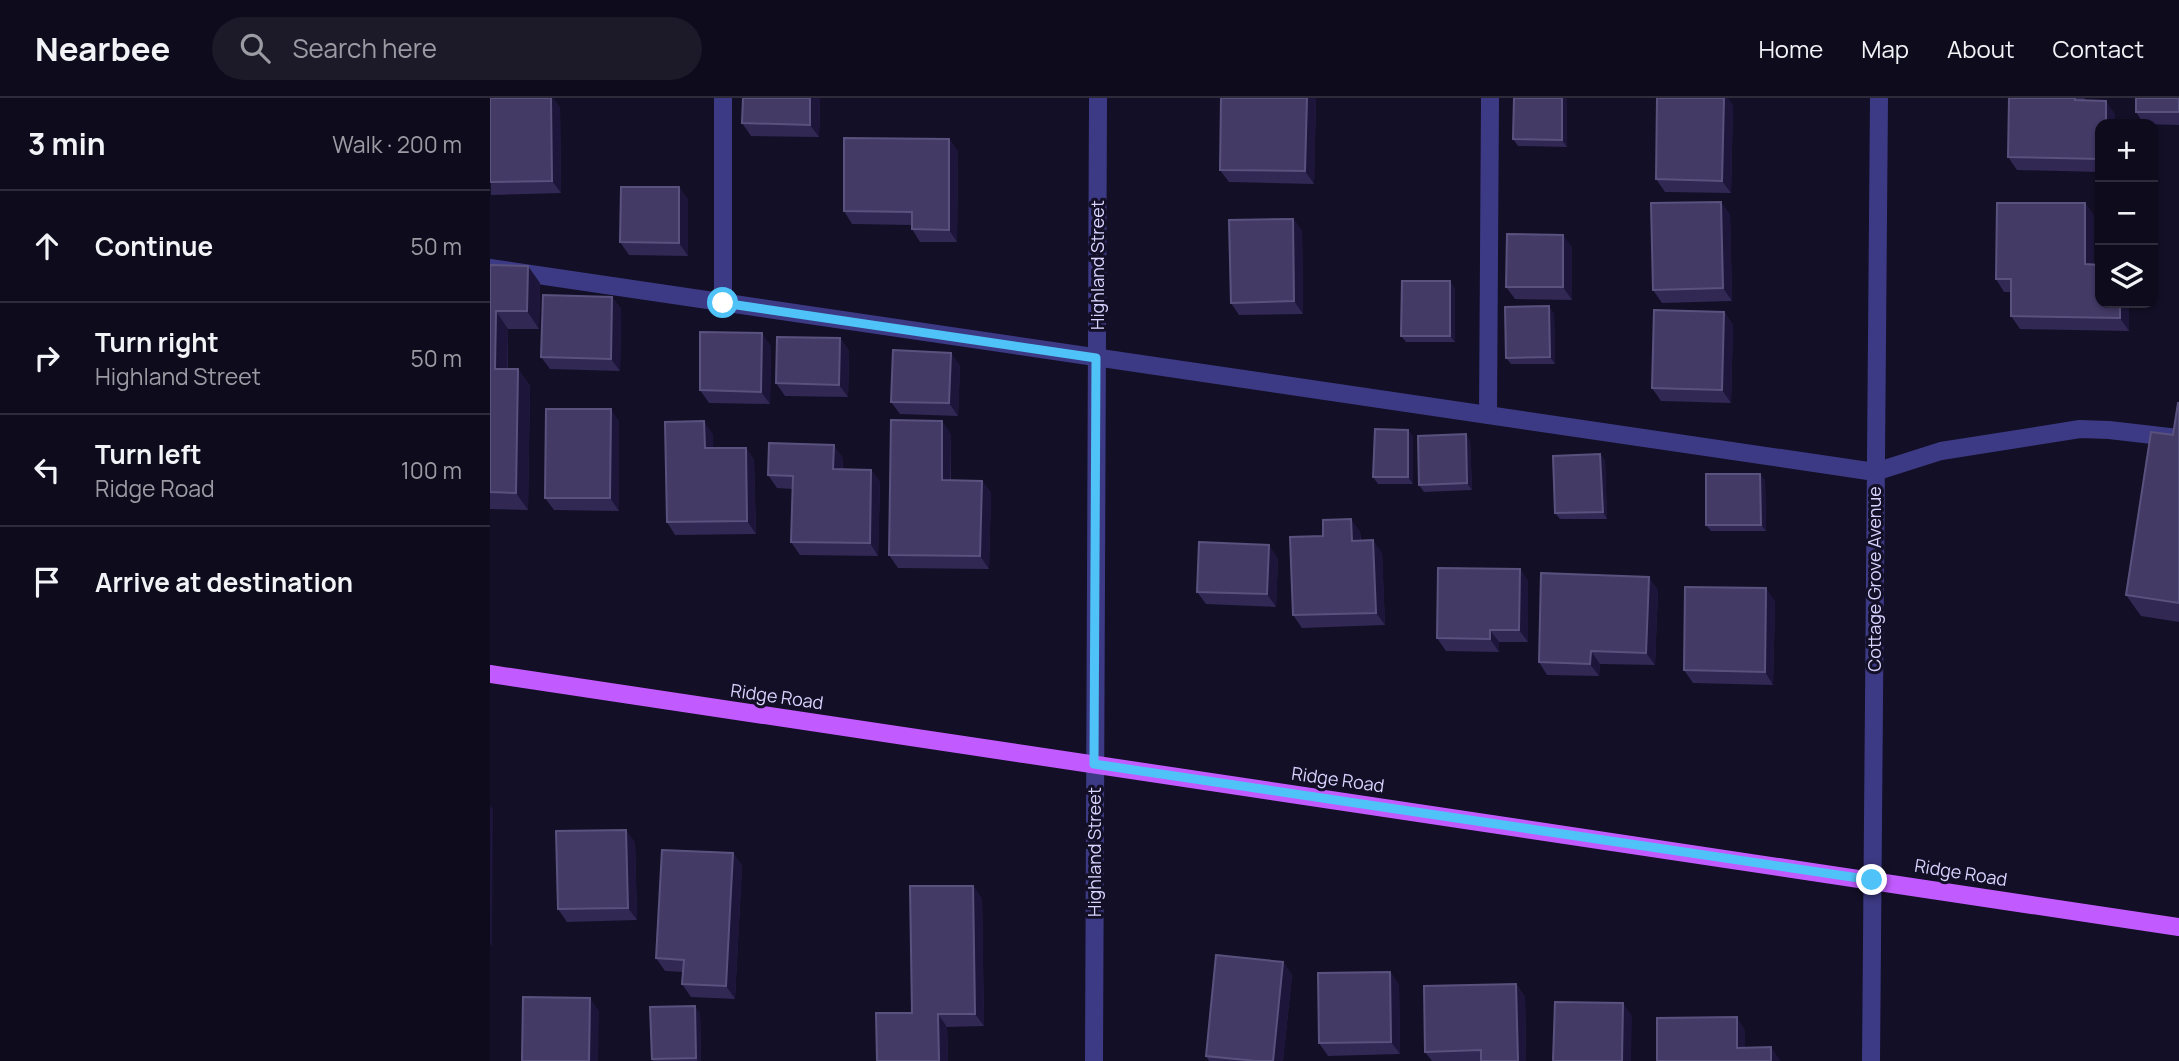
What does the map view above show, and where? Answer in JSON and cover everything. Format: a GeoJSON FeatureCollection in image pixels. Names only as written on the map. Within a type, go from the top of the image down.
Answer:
{"type":"FeatureCollection","features":[{"type":"Feature","properties":{"kind":"main road","name":"Ridge Road"},"geometry":{"type":"LineString","coordinates":[[490,674],[2179,927]]}},
{"type":"Feature","properties":{"kind":"street"},"geometry":{"type":"LineString","coordinates":[[723,98],[723,303]]}},
{"type":"Feature","properties":{"kind":"street","name":"Highland Street"},"geometry":{"type":"LineString","coordinates":[[1094,1061],[1097,98]]}},
{"type":"Feature","properties":{"kind":"street"},"geometry":{"type":"LineString","coordinates":[[1488,415],[1490,98]]}},
{"type":"Feature","properties":{"kind":"street","name":"Cottage Grove Avenue"},"geometry":{"type":"LineString","coordinates":[[1871,1061],[1879,98]]}},
{"type":"Feature","properties":{"kind":"street"},"geometry":{"type":"LineString","coordinates":[[490,268],[1875,472],[1941,451],[2080,429],[2179,439]]}},
{"type":"Feature","properties":{"kind":"building"},"geometry":{"type":"Polygon","coordinates":[[[490,98],[551,98],[552,181],[490,182],[490,98]]]}},
{"type":"Feature","properties":{"kind":"building"},"geometry":{"type":"Polygon","coordinates":[[[743,98],[810,98],[810,125],[742,123],[743,98]]]}},
{"type":"Feature","properties":{"kind":"building"},"geometry":{"type":"Polygon","coordinates":[[[1221,98],[1307,98],[1305,171],[1220,170],[1221,98]]]}},
{"type":"Feature","properties":{"kind":"building"},"geometry":{"type":"Polygon","coordinates":[[[1514,98],[1562,98],[1562,140],[1513,139],[1514,98]]]}},
{"type":"Feature","properties":{"kind":"building"},"geometry":{"type":"Polygon","coordinates":[[[1657,98],[1724,98],[1722,181],[1656,179],[1657,98]]]}},
{"type":"Feature","properties":{"kind":"building"},"geometry":{"type":"Polygon","coordinates":[[[2009,98],[2106,101],[2106,119],[2095,119],[2095,159],[2008,157],[2009,98]]]}},
{"type":"Feature","properties":{"kind":"building"},"geometry":{"type":"Polygon","coordinates":[[[2136,98],[2179,98],[2179,112],[2136,112],[2136,98]]]}},
{"type":"Feature","properties":{"kind":"building"},"geometry":{"type":"Polygon","coordinates":[[[844,138],[949,139],[949,230],[912,229],[912,212],[844,211],[844,138]]]}},
{"type":"Feature","properties":{"kind":"building"},"geometry":{"type":"Polygon","coordinates":[[[621,187],[679,187],[679,243],[620,242],[621,187]]]}},
{"type":"Feature","properties":{"kind":"building"},"geometry":{"type":"Polygon","coordinates":[[[1721,202],[1723,288],[1653,290],[1651,203],[1721,202]]]}},
{"type":"Feature","properties":{"kind":"building"},"geometry":{"type":"Polygon","coordinates":[[[1997,203],[2085,203],[2085,264],[2095,265],[2095,308],[2120,308],[2120,318],[2011,316],[2011,279],[1996,279],[1997,203]]]}},
{"type":"Feature","properties":{"kind":"building"},"geometry":{"type":"Polygon","coordinates":[[[1293,219],[1294,301],[1231,303],[1229,220],[1293,219]]]}},
{"type":"Feature","properties":{"kind":"building"},"geometry":{"type":"Polygon","coordinates":[[[1507,234],[1563,235],[1563,287],[1506,287],[1507,234]]]}},
{"type":"Feature","properties":{"kind":"building"},"geometry":{"type":"Polygon","coordinates":[[[490,265],[528,266],[527,311],[496,311],[495,369],[518,369],[516,493],[490,492],[490,265]]]}},
{"type":"Feature","properties":{"kind":"building"},"geometry":{"type":"Polygon","coordinates":[[[1402,281],[1450,281],[1450,336],[1401,336],[1402,281]]]}},
{"type":"Feature","properties":{"kind":"building"},"geometry":{"type":"Polygon","coordinates":[[[543,295],[612,297],[611,359],[541,357],[543,295]]]}},
{"type":"Feature","properties":{"kind":"building"},"geometry":{"type":"Polygon","coordinates":[[[1549,306],[1550,357],[1506,358],[1505,307],[1549,306]]]}},
{"type":"Feature","properties":{"kind":"building"},"geometry":{"type":"Polygon","coordinates":[[[1654,310],[1724,312],[1722,390],[1652,388],[1654,310]]]}},
{"type":"Feature","properties":{"kind":"building"},"geometry":{"type":"Polygon","coordinates":[[[700,332],[762,333],[761,392],[700,390],[700,332]]]}},
{"type":"Feature","properties":{"kind":"building"},"geometry":{"type":"Polygon","coordinates":[[[777,337],[840,338],[839,385],[776,383],[777,337]]]}},
{"type":"Feature","properties":{"kind":"building"},"geometry":{"type":"Polygon","coordinates":[[[893,350],[951,353],[949,403],[891,402],[893,350]]]}},
{"type":"Feature","properties":{"kind":"building"},"geometry":{"type":"Polygon","coordinates":[[[2178,403],[2179,603],[2126,595],[2151,432],[2173,435],[2178,403]]]}},
{"type":"Feature","properties":{"kind":"building"},"geometry":{"type":"Polygon","coordinates":[[[546,409],[611,409],[610,498],[545,498],[546,409]]]}},
{"type":"Feature","properties":{"kind":"building"},"geometry":{"type":"Polygon","coordinates":[[[891,420],[942,421],[942,480],[982,481],[980,556],[889,555],[891,420]]]}},
{"type":"Feature","properties":{"kind":"building"},"geometry":{"type":"Polygon","coordinates":[[[704,421],[705,448],[746,448],[747,521],[667,522],[665,422],[704,421]]]}},
{"type":"Feature","properties":{"kind":"building"},"geometry":{"type":"Polygon","coordinates":[[[1375,429],[1408,430],[1408,477],[1373,477],[1375,429]]]}},
{"type":"Feature","properties":{"kind":"building"},"geometry":{"type":"Polygon","coordinates":[[[1466,434],[1467,483],[1419,485],[1418,436],[1466,434]]]}},
{"type":"Feature","properties":{"kind":"building"},"geometry":{"type":"Polygon","coordinates":[[[769,443],[834,445],[833,469],[871,470],[870,543],[791,542],[793,476],[768,475],[769,443]]]}},
{"type":"Feature","properties":{"kind":"building"},"geometry":{"type":"Polygon","coordinates":[[[1600,454],[1603,512],[1555,513],[1553,456],[1600,454]]]}},
{"type":"Feature","properties":{"kind":"building"},"geometry":{"type":"Polygon","coordinates":[[[1706,474],[1760,474],[1761,525],[1706,525],[1706,474]]]}},
{"type":"Feature","properties":{"kind":"building"},"geometry":{"type":"Polygon","coordinates":[[[1351,519],[1352,541],[1373,540],[1376,613],[1293,615],[1290,537],[1323,536],[1323,520],[1351,519]]]}},
{"type":"Feature","properties":{"kind":"building"},"geometry":{"type":"Polygon","coordinates":[[[1199,542],[1269,545],[1267,594],[1197,592],[1199,542]]]}},
{"type":"Feature","properties":{"kind":"building"},"geometry":{"type":"Polygon","coordinates":[[[1438,568],[1520,569],[1519,630],[1490,630],[1490,639],[1437,638],[1438,568]]]}},
{"type":"Feature","properties":{"kind":"building"},"geometry":{"type":"Polygon","coordinates":[[[1541,573],[1649,577],[1646,653],[1591,651],[1590,664],[1539,662],[1541,573]]]}},
{"type":"Feature","properties":{"kind":"building"},"geometry":{"type":"Polygon","coordinates":[[[1685,587],[1766,588],[1765,672],[1684,670],[1685,587]]]}},
{"type":"Feature","properties":{"kind":"building"},"geometry":{"type":"Polygon","coordinates":[[[626,830],[628,908],[558,909],[556,831],[626,830]]]}},
{"type":"Feature","properties":{"kind":"building"},"geometry":{"type":"Polygon","coordinates":[[[662,850],[733,853],[726,986],[682,984],[684,960],[656,958],[662,850]]]}},
{"type":"Feature","properties":{"kind":"building"},"geometry":{"type":"Polygon","coordinates":[[[910,886],[973,886],[975,1014],[938,1014],[939,1061],[877,1061],[876,1013],[912,1013],[910,886]]]}},
{"type":"Feature","properties":{"kind":"building"},"geometry":{"type":"Polygon","coordinates":[[[1216,955],[1283,962],[1273,1061],[1206,1056],[1216,955]]]}},
{"type":"Feature","properties":{"kind":"building"},"geometry":{"type":"Polygon","coordinates":[[[1390,972],[1391,1042],[1319,1043],[1318,973],[1390,972]]]}},
{"type":"Feature","properties":{"kind":"building"},"geometry":{"type":"Polygon","coordinates":[[[1516,984],[1518,1061],[1481,1061],[1481,1050],[1425,1052],[1424,986],[1516,984]]]}},
{"type":"Feature","properties":{"kind":"building"},"geometry":{"type":"Polygon","coordinates":[[[523,997],[590,998],[589,1061],[522,1061],[523,997]]]}},
{"type":"Feature","properties":{"kind":"building"},"geometry":{"type":"Polygon","coordinates":[[[1555,1002],[1623,1003],[1622,1061],[1553,1061],[1555,1002]]]}},
{"type":"Feature","properties":{"kind":"building"},"geometry":{"type":"Polygon","coordinates":[[[695,1006],[696,1058],[652,1059],[650,1007],[695,1006]]]}},
{"type":"Feature","properties":{"kind":"building"},"geometry":{"type":"Polygon","coordinates":[[[1737,1017],[1737,1048],[1771,1047],[1771,1061],[1657,1061],[1657,1018],[1737,1017]]]}},
{"type":"Feature","properties":{"kind":"route"},"geometry":{"type":"LineString","coordinates":[[723,303],[1096,358],[1094,764],[1872,880]]}}]}
